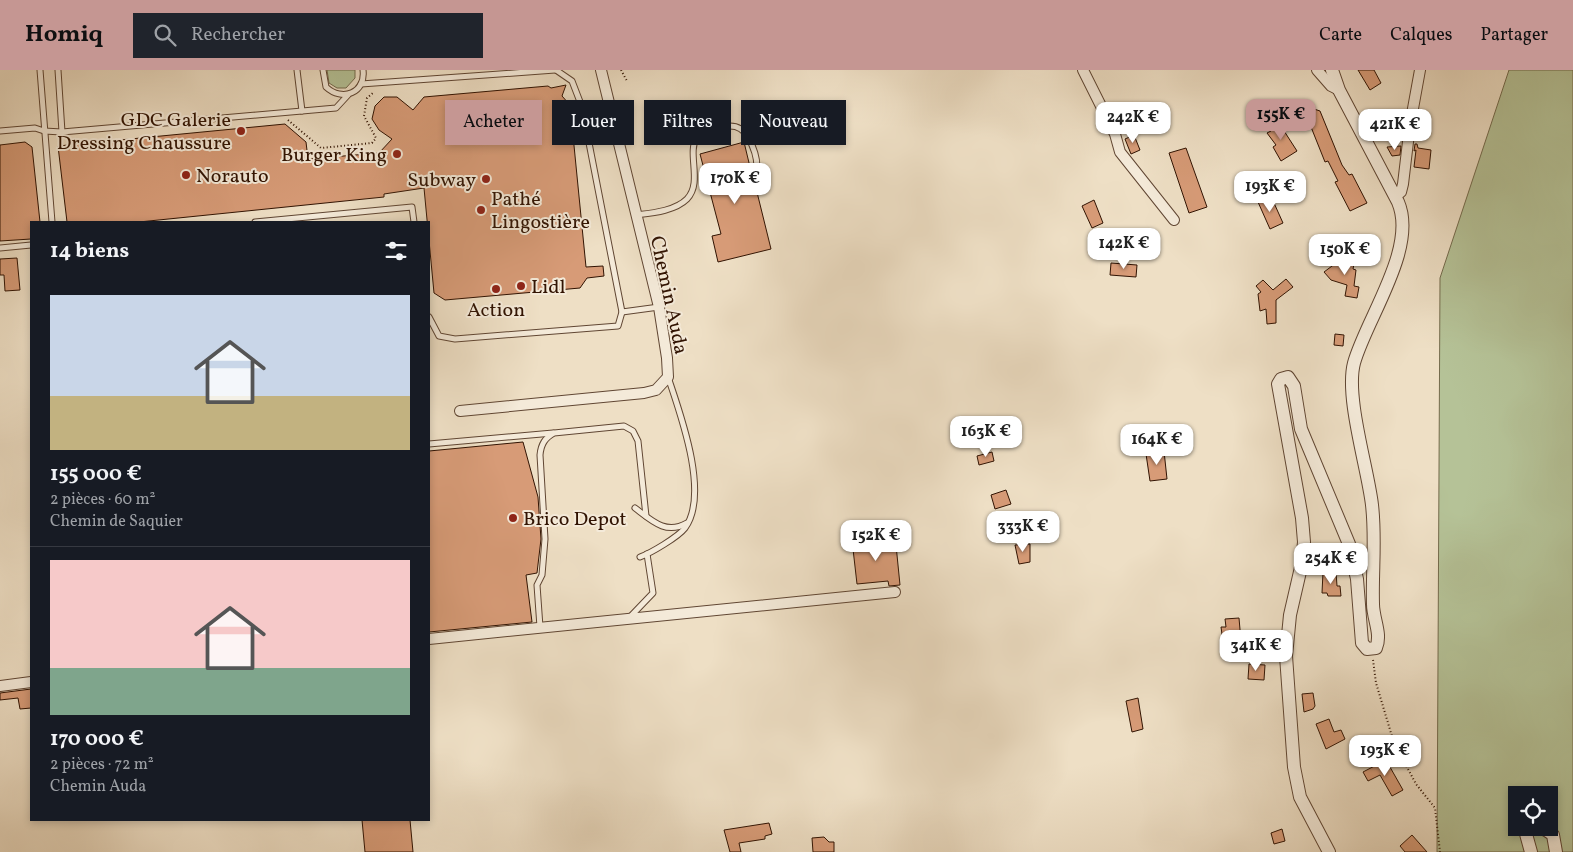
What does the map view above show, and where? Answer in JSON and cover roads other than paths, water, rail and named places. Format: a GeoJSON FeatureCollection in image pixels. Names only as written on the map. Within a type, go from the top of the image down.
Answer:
{"type":"FeatureCollection","features":[{"type":"Feature","properties":{"kind":"street","name":"Chemin Auda"},"geometry":{"type":"LineString","coordinates":[[460,412],[644,393],[656,390],[668,377],[659,307],[601,70]]}},
{"type":"Feature","properties":{"kind":"street"},"geometry":{"type":"LineString","coordinates":[[1083,70],[1115,134],[1120,152],[1174,220]]}},
{"type":"Feature","properties":{"kind":"street"},"geometry":{"type":"LineString","coordinates":[[1317,70],[1331,86],[1339,90]]}},
{"type":"Feature","properties":{"kind":"street"},"geometry":{"type":"LineString","coordinates":[[1329,852],[1300,797],[1293,759],[1286,656],[1290,615],[1302,563],[1304,542],[1302,518],[1278,393],[1279,381],[1283,378],[1292,380],[1301,429],[1348,544],[1357,579],[1360,636],[1365,647],[1372,650],[1376,648],[1379,639],[1373,606],[1373,518],[1353,394],[1352,372],[1360,346],[1394,267],[1402,221],[1395,197],[1339,90],[1332,70]]}},
{"type":"Feature","properties":{"kind":"street"},"geometry":{"type":"LineString","coordinates":[[1395,197],[1401,192],[1403,184],[1410,125],[1420,70]]}},
{"type":"Feature","properties":{"kind":"street"},"geometry":{"type":"LineString","coordinates":[[430,639],[895,592]]}},
{"type":"Feature","properties":{"kind":"street"},"geometry":{"type":"LineString","coordinates":[[0,686],[30,682]]}},
{"type":"Feature","properties":{"kind":"street"},"geometry":{"type":"LineString","coordinates":[[1531,852],[1526,834],[1529,830],[1543,828],[1553,835],[1556,852]]}},
{"type":"Feature","properties":{"kind":"lane"},"geometry":{"type":"LineString","coordinates":[[40,70],[52,221]]}},
{"type":"Feature","properties":{"kind":"lane"},"geometry":{"type":"LineString","coordinates":[[58,70],[62,132]]}},
{"type":"Feature","properties":{"kind":"lane"},"geometry":{"type":"LineString","coordinates":[[297,70],[302,111]]}},
{"type":"Feature","properties":{"kind":"lane"},"geometry":{"type":"LineString","coordinates":[[323,70],[326,87],[336,94],[348,95]]}},
{"type":"Feature","properties":{"kind":"lane"},"geometry":{"type":"LineString","coordinates":[[361,84],[363,70]]}},
{"type":"Feature","properties":{"kind":"lane"},"geometry":{"type":"LineString","coordinates":[[0,131],[35,128],[44,132],[62,132],[336,108],[361,84],[555,70],[572,81],[582,107],[622,312],[618,326],[455,339],[439,336],[430,319]]}},
{"type":"Feature","properties":{"kind":"lane"},"geometry":{"type":"LineString","coordinates":[[636,215],[672,208],[689,197],[694,187],[692,148],[698,135],[704,131],[722,127],[737,127],[744,130],[757,167],[750,174],[731,178]]}},
{"type":"Feature","properties":{"kind":"lane"},"geometry":{"type":"LineString","coordinates":[[265,221],[412,206],[414,221]]}},
{"type":"Feature","properties":{"kind":"lane"},"geometry":{"type":"LineString","coordinates":[[0,248],[30,245]]}},
{"type":"Feature","properties":{"kind":"lane"},"geometry":{"type":"LineString","coordinates":[[622,312],[659,307]]}},
{"type":"Feature","properties":{"kind":"lane"},"geometry":{"type":"LineString","coordinates":[[640,557],[648,554],[684,530],[688,523],[693,502],[694,473],[668,377]]}},
{"type":"Feature","properties":{"kind":"lane"},"geometry":{"type":"LineString","coordinates":[[430,444],[624,426],[633,431],[638,441],[646,516]]}},
{"type":"Feature","properties":{"kind":"lane"},"geometry":{"type":"LineString","coordinates":[[540,627],[537,585],[542,575],[545,520],[540,455],[543,442],[554,433]]}},
{"type":"Feature","properties":{"kind":"lane"},"geometry":{"type":"LineString","coordinates":[[635,508],[670,529],[678,528],[688,523]]}},
{"type":"Feature","properties":{"kind":"lane"},"geometry":{"type":"LineString","coordinates":[[629,618],[653,592],[648,554]]}},
{"type":"Feature","properties":{"kind":"place","name":"GDC Galerie Dressing Chaussure"},"geometry":{"type":"Point","coordinates":[241,131]}},
{"type":"Feature","properties":{"kind":"place","name":"Burger King"},"geometry":{"type":"Point","coordinates":[397,154]}},
{"type":"Feature","properties":{"kind":"place","name":"Norauto"},"geometry":{"type":"Point","coordinates":[186,175]}},
{"type":"Feature","properties":{"kind":"place","name":"Subway"},"geometry":{"type":"Point","coordinates":[486,179]}},
{"type":"Feature","properties":{"kind":"place","name":"Pathé Lingostière"},"geometry":{"type":"Point","coordinates":[481,210]}},
{"type":"Feature","properties":{"kind":"place","name":"Lidl"},"geometry":{"type":"Point","coordinates":[521,286]}},
{"type":"Feature","properties":{"kind":"place","name":"Action"},"geometry":{"type":"Point","coordinates":[496,289]}},
{"type":"Feature","properties":{"kind":"place","name":"Brico Depot"},"geometry":{"type":"Point","coordinates":[513,518]}}]}
